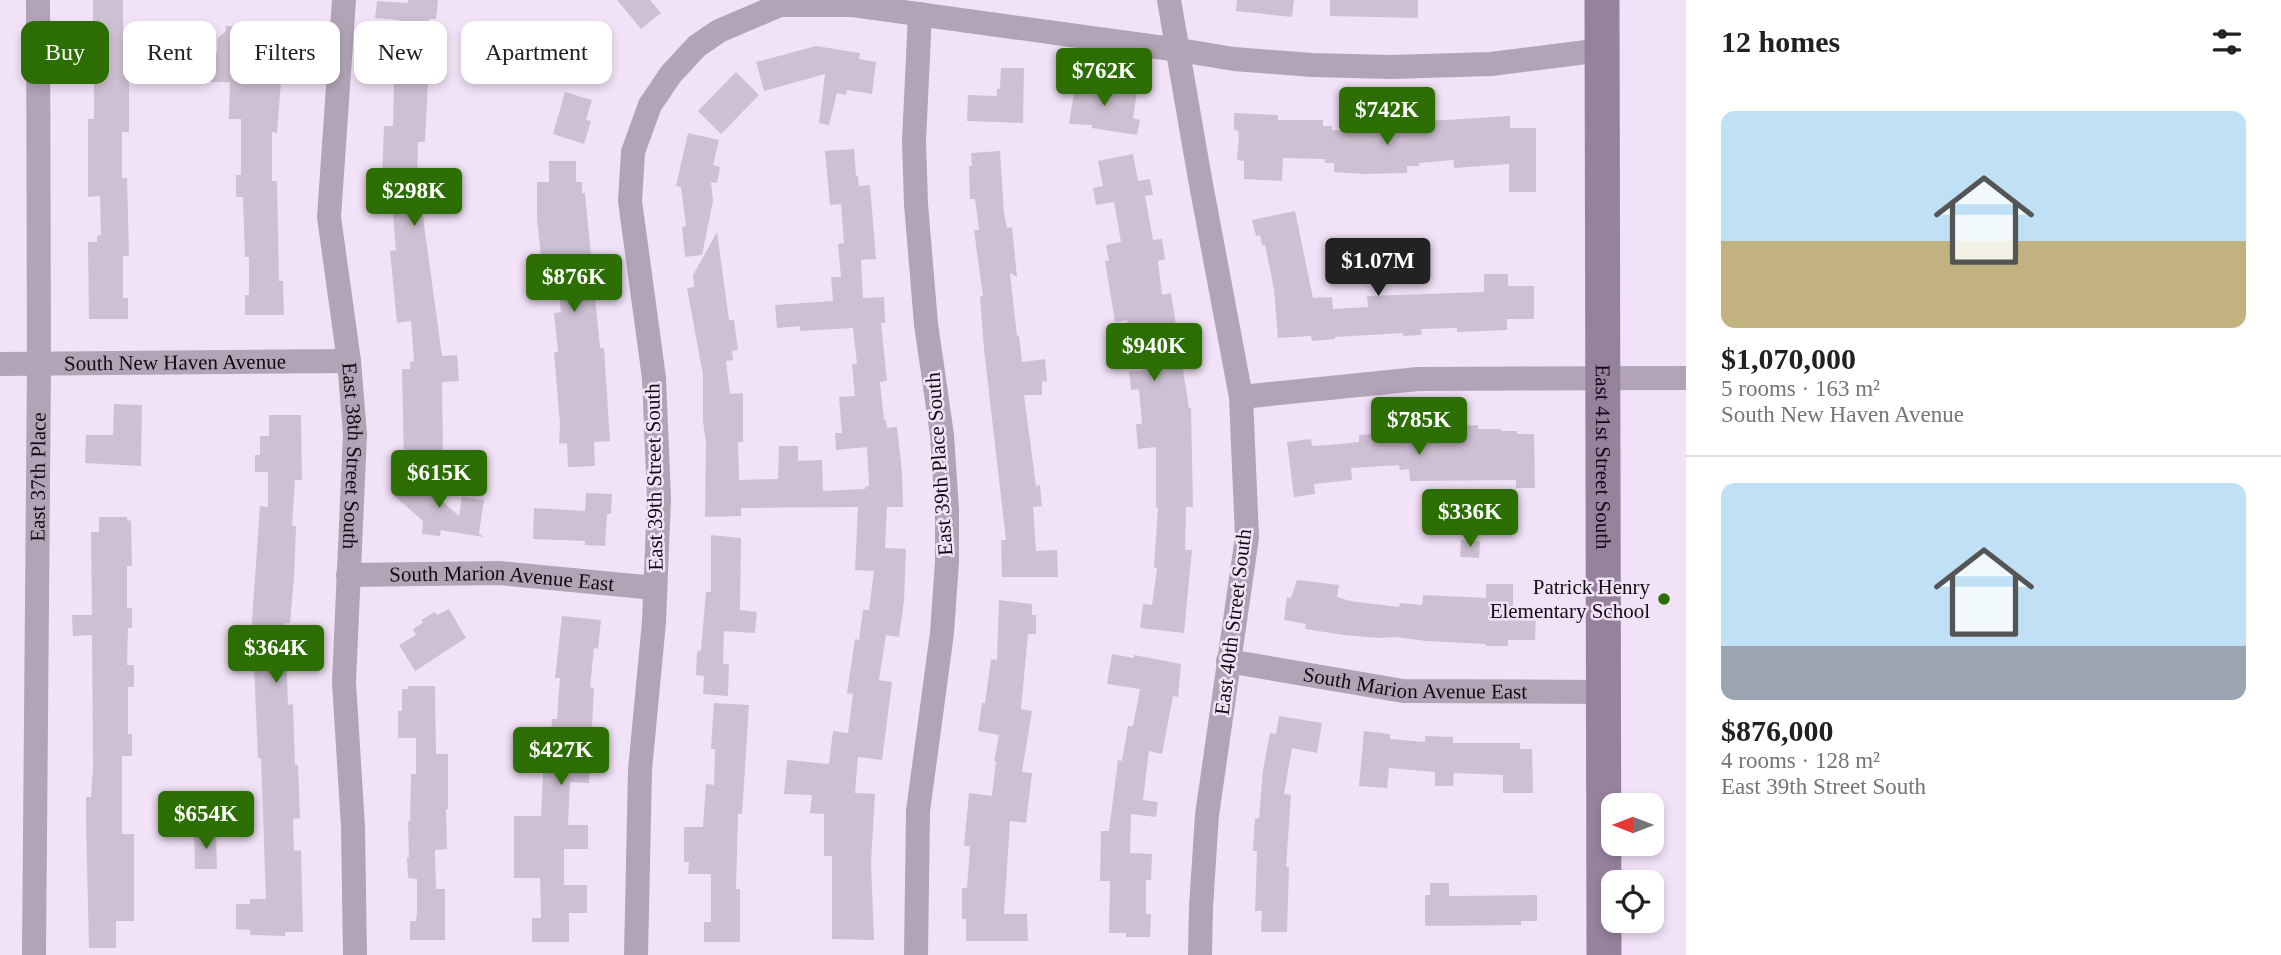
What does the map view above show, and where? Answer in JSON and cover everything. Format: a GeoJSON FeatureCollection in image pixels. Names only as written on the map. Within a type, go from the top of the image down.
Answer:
{"type":"FeatureCollection","features":[{"type":"Feature","properties":{"kind":"main road","name":"East 41st Street South"},"geometry":{"type":"LineString","coordinates":[[1602,0],[1604,955]]}},
{"type":"Feature","properties":{"kind":"street","name":"East 37th Place"},"geometry":{"type":"LineString","coordinates":[[34,955],[38,0]]}},
{"type":"Feature","properties":{"kind":"street","name":"East 38th Street South"},"geometry":{"type":"LineString","coordinates":[[344,0],[329,217],[349,361],[355,442],[344,682],[353,827],[355,955]]}},
{"type":"Feature","properties":{"kind":"street","name":"East 40th Street South"},"geometry":{"type":"LineString","coordinates":[[1169,0],[1241,397],[1247,537],[1206,822],[1200,955]]}},
{"type":"Feature","properties":{"kind":"street","name":"East 39th Street South"},"geometry":{"type":"LineString","coordinates":[[636,955],[639,793],[659,499],[654,378],[631,201],[632,152],[650,105],[664,83],[697,46],[719,32],[780,5],[853,5],[1234,60],[1391,67],[1491,64],[1602,50]]}},
{"type":"Feature","properties":{"kind":"street","name":"East 39th Place South"},"geometry":{"type":"LineString","coordinates":[[916,955],[918,811],[942,633],[947,562],[942,435],[926,324],[916,204],[914,141],[920,14]]}},
{"type":"Feature","properties":{"kind":"street","name":"South New Haven Avenue"},"geometry":{"type":"LineString","coordinates":[[0,364],[349,361]]}},
{"type":"Feature","properties":{"kind":"street"},"geometry":{"type":"LineString","coordinates":[[1241,397],[1418,379],[1686,379]]}},
{"type":"Feature","properties":{"kind":"street","name":"South Marion Avenue East"},"geometry":{"type":"LineString","coordinates":[[348,575],[499,573],[655,588]]}},
{"type":"Feature","properties":{"kind":"street","name":"South Marion Avenue East"},"geometry":{"type":"LineString","coordinates":[[1228,661],[1403,691],[1602,692]]}},
{"type":"Feature","properties":{"kind":"building"},"geometry":{"type":"Polygon","coordinates":[[[93,0],[123,0],[123,84],[129,84],[129,132],[122,132],[122,178],[127,178],[129,256],[123,256],[123,298],[128,298],[128,319],[89,319],[88,242],[97,242],[97,236],[101,235],[100,196],[88,197],[88,119],[94,119],[94,84],[109,84],[109,21],[93,21],[93,0]]]}},
{"type":"Feature","properties":{"kind":"building"},"geometry":{"type":"Polygon","coordinates":[[[408,0],[438,0],[436,19],[399,21],[375,18],[377,1],[408,3],[408,0]]]}},
{"type":"Feature","properties":{"kind":"building"},"geometry":{"type":"Polygon","coordinates":[[[617,0],[650,0],[661,13],[641,29],[617,0]]]}},
{"type":"Feature","properties":{"kind":"building"},"geometry":{"type":"Polygon","coordinates":[[[1237,0],[1294,0],[1292,17],[1236,11],[1237,0]]]}},
{"type":"Feature","properties":{"kind":"building"},"geometry":{"type":"Polygon","coordinates":[[[1330,0],[1418,0],[1418,18],[1330,16],[1330,0]]]}},
{"type":"Feature","properties":{"kind":"building"},"geometry":{"type":"Polygon","coordinates":[[[226,26],[230,26],[230,82],[216,82],[218,38],[226,31],[226,26]]]}},
{"type":"Feature","properties":{"kind":"building"},"geometry":{"type":"Polygon","coordinates":[[[816,46],[860,53],[859,59],[876,62],[872,94],[847,90],[846,95],[837,93],[829,125],[819,123],[825,74],[764,91],[756,62],[816,46]]]}},
{"type":"Feature","properties":{"kind":"building"},"geometry":{"type":"Polygon","coordinates":[[[1001,68],[1024,68],[1023,123],[967,121],[968,95],[997,96],[1001,68]]]}},
{"type":"Feature","properties":{"kind":"building"},"geometry":{"type":"Polygon","coordinates":[[[736,72],[759,95],[721,134],[698,111],[736,72]]]}},
{"type":"Feature","properties":{"kind":"building"},"geometry":{"type":"Polygon","coordinates":[[[1076,80],[1137,92],[1133,118],[1140,120],[1137,135],[1092,128],[1092,125],[1069,124],[1076,80]]]}},
{"type":"Feature","properties":{"kind":"building"},"geometry":{"type":"Polygon","coordinates":[[[230,82],[281,84],[277,133],[272,132],[272,181],[277,181],[279,281],[283,281],[284,315],[245,315],[245,295],[249,295],[249,257],[245,257],[243,197],[236,197],[236,175],[241,175],[241,119],[229,119],[230,82]]]}},
{"type":"Feature","properties":{"kind":"building"},"geometry":{"type":"Polygon","coordinates":[[[394,84],[428,84],[425,142],[418,142],[417,176],[445,176],[444,203],[421,203],[442,356],[457,355],[459,381],[442,382],[443,461],[404,462],[402,369],[410,369],[410,362],[414,361],[411,321],[397,323],[390,251],[396,250],[392,202],[381,201],[384,126],[393,126],[394,84]]]}},
{"type":"Feature","properties":{"kind":"building"},"geometry":{"type":"Polygon","coordinates":[[[565,92],[592,100],[586,120],[591,121],[584,144],[553,134],[565,92]]]}},
{"type":"Feature","properties":{"kind":"building"},"geometry":{"type":"Polygon","coordinates":[[[1234,113],[1278,115],[1278,120],[1323,120],[1323,126],[1332,126],[1332,130],[1365,132],[1365,127],[1397,126],[1397,123],[1510,116],[1510,128],[1536,128],[1536,192],[1509,192],[1509,164],[1454,168],[1454,160],[1407,166],[1407,173],[1364,174],[1334,172],[1334,163],[1325,163],[1325,159],[1283,158],[1282,181],[1244,179],[1244,161],[1237,160],[1239,134],[1234,130],[1234,113]]]}},
{"type":"Feature","properties":{"kind":"building"},"geometry":{"type":"Polygon","coordinates":[[[688,133],[719,140],[713,165],[720,167],[717,183],[711,182],[713,201],[702,255],[685,257],[682,227],[686,226],[681,187],[676,186],[688,133]]]}},
{"type":"Feature","properties":{"kind":"building"},"geometry":{"type":"Polygon","coordinates":[[[854,149],[859,186],[870,185],[876,259],[861,260],[863,298],[884,297],[885,323],[881,323],[887,381],[880,382],[887,428],[897,427],[902,472],[903,507],[887,507],[885,548],[906,549],[904,601],[899,637],[886,635],[879,680],[892,682],[882,760],[858,757],[855,793],[875,794],[871,862],[874,940],[832,939],[832,856],[824,856],[824,814],[810,813],[812,795],[784,794],[787,760],[829,764],[833,731],[848,733],[853,694],[847,693],[855,639],[859,640],[863,610],[869,610],[874,571],[855,570],[858,507],[741,508],[741,516],[705,517],[703,375],[687,288],[694,287],[693,275],[717,232],[729,320],[734,320],[738,350],[732,351],[733,360],[726,361],[730,394],[743,393],[743,442],[738,442],[739,480],[778,479],[779,446],[798,446],[798,461],[822,460],[823,491],[865,489],[869,486],[867,447],[836,450],[835,433],[842,433],[839,397],[855,396],[852,364],[857,364],[853,328],[800,331],[800,326],[777,328],[775,305],[833,301],[831,277],[841,277],[838,244],[844,243],[841,204],[830,205],[825,151],[854,149]]]}},
{"type":"Feature","properties":{"kind":"building"},"geometry":{"type":"Polygon","coordinates":[[[1000,151],[1004,213],[1007,228],[1012,227],[1017,277],[1010,273],[1022,362],[1045,359],[1047,381],[1042,382],[1042,395],[1024,395],[1036,486],[1040,485],[1042,506],[1033,507],[1036,551],[1057,550],[1058,577],[1002,577],[1001,540],[1006,540],[984,349],[980,296],[983,296],[974,230],[979,230],[975,199],[970,199],[969,166],[972,166],[971,153],[1000,151]]]}},
{"type":"Feature","properties":{"kind":"building"},"geometry":{"type":"Polygon","coordinates":[[[1133,154],[1138,181],[1150,179],[1153,195],[1145,196],[1153,240],[1162,239],[1165,259],[1158,261],[1162,295],[1171,293],[1191,408],[1193,507],[1186,507],[1185,550],[1192,550],[1184,633],[1140,628],[1143,604],[1152,605],[1157,568],[1154,568],[1158,508],[1156,447],[1138,449],[1136,424],[1142,424],[1139,389],[1131,390],[1129,372],[1145,370],[1137,323],[1128,324],[1127,320],[1115,322],[1105,261],[1109,261],[1106,245],[1121,242],[1114,202],[1096,205],[1093,188],[1103,186],[1098,161],[1133,154]]]}},
{"type":"Feature","properties":{"kind":"building"},"geometry":{"type":"Polygon","coordinates":[[[549,161],[576,161],[576,182],[582,182],[582,193],[585,193],[600,348],[604,348],[610,441],[594,442],[595,466],[568,467],[567,443],[559,444],[554,352],[558,352],[554,313],[561,312],[557,280],[544,282],[537,220],[537,182],[549,182],[549,161]]]}},
{"type":"Feature","properties":{"kind":"building"},"geometry":{"type":"Polygon","coordinates":[[[1295,211],[1313,298],[1332,297],[1333,309],[1368,307],[1367,296],[1484,292],[1484,274],[1508,274],[1508,286],[1534,286],[1534,319],[1507,319],[1507,330],[1457,332],[1457,328],[1421,329],[1422,335],[1403,336],[1403,333],[1312,341],[1311,336],[1278,338],[1274,289],[1265,245],[1262,245],[1260,235],[1256,236],[1252,220],[1295,211]]]}},
{"type":"Feature","properties":{"kind":"building"},"geometry":{"type":"Polygon","coordinates":[[[114,404],[142,405],[141,466],[85,463],[86,435],[113,435],[114,404]]]}},
{"type":"Feature","properties":{"kind":"building"},"geometry":{"type":"Polygon","coordinates":[[[269,415],[301,415],[302,480],[295,480],[292,526],[296,526],[294,577],[290,623],[285,623],[288,705],[293,704],[295,765],[298,765],[300,818],[293,819],[294,851],[301,850],[303,932],[285,932],[285,936],[250,935],[250,930],[236,929],[236,904],[250,904],[250,899],[266,899],[252,620],[260,506],[268,507],[268,472],[255,472],[255,455],[260,455],[260,436],[269,436],[269,415]]]}},
{"type":"Feature","properties":{"kind":"building"},"geometry":{"type":"Polygon","coordinates":[[[1478,425],[1478,429],[1534,434],[1535,488],[1516,488],[1516,480],[1410,481],[1409,469],[1400,470],[1399,465],[1351,468],[1352,480],[1314,484],[1315,494],[1294,497],[1287,442],[1311,439],[1312,446],[1330,445],[1359,442],[1359,435],[1456,430],[1456,426],[1478,425]]]}},
{"type":"Feature","properties":{"kind":"building"},"geometry":{"type":"Polygon","coordinates":[[[409,472],[459,516],[462,497],[484,500],[479,533],[483,537],[441,530],[440,536],[422,534],[423,521],[391,493],[409,472]]]}},
{"type":"Feature","properties":{"kind":"building"},"geometry":{"type":"Polygon","coordinates":[[[586,493],[612,494],[611,514],[607,514],[605,546],[585,545],[585,541],[533,539],[534,508],[585,511],[586,493]]]}},
{"type":"Feature","properties":{"kind":"building"},"geometry":{"type":"Polygon","coordinates":[[[99,517],[127,517],[127,521],[131,520],[132,566],[127,566],[127,608],[132,608],[132,628],[128,628],[127,665],[134,665],[134,687],[128,687],[128,734],[132,734],[132,756],[122,756],[122,834],[134,834],[134,921],[116,921],[116,948],[89,948],[86,797],[91,797],[93,767],[92,635],[73,636],[72,615],[92,615],[91,532],[99,532],[99,517]]]}},
{"type":"Feature","properties":{"kind":"building"},"geometry":{"type":"Polygon","coordinates":[[[711,535],[741,538],[740,610],[757,612],[755,633],[724,631],[723,664],[729,664],[728,696],[703,694],[704,676],[696,675],[706,592],[711,592],[711,535]]]}},
{"type":"Feature","properties":{"kind":"building"},"geometry":{"type":"Polygon","coordinates":[[[1461,540],[1480,541],[1479,558],[1460,557],[1461,540]]]}},
{"type":"Feature","properties":{"kind":"building"},"geometry":{"type":"Polygon","coordinates":[[[1297,580],[1339,585],[1337,597],[1350,601],[1399,607],[1400,603],[1422,605],[1423,595],[1486,598],[1486,584],[1513,584],[1513,610],[1536,610],[1535,640],[1508,640],[1508,646],[1486,646],[1344,635],[1305,629],[1306,624],[1284,620],[1287,597],[1291,598],[1297,580]]]}},
{"type":"Feature","properties":{"kind":"building"},"geometry":{"type":"Polygon","coordinates":[[[999,600],[1032,604],[1032,615],[1036,615],[1036,634],[1028,634],[1021,709],[1032,711],[1022,772],[1032,773],[1026,823],[1010,821],[1004,914],[1027,914],[1028,941],[966,941],[966,919],[962,919],[962,888],[967,888],[970,846],[964,846],[969,793],[992,796],[999,735],[978,731],[991,659],[997,660],[999,600]]]}},
{"type":"Feature","properties":{"kind":"building"},"geometry":{"type":"Polygon","coordinates":[[[449,609],[466,638],[415,671],[399,645],[416,635],[413,629],[423,623],[421,620],[435,612],[437,615],[449,609]]]}},
{"type":"Feature","properties":{"kind":"building"},"geometry":{"type":"Polygon","coordinates":[[[562,616],[601,620],[598,649],[594,648],[590,687],[594,688],[589,783],[570,782],[568,825],[588,825],[588,849],[564,849],[564,885],[587,885],[587,913],[569,913],[569,942],[532,942],[532,918],[541,918],[540,878],[514,878],[514,816],[541,816],[544,753],[550,754],[552,719],[557,719],[560,678],[555,678],[562,616]]]}},
{"type":"Feature","properties":{"kind":"building"},"geometry":{"type":"Polygon","coordinates":[[[1112,654],[1134,658],[1134,655],[1181,664],[1178,697],[1173,696],[1162,754],[1149,751],[1143,800],[1158,802],[1156,817],[1131,814],[1130,853],[1152,854],[1151,880],[1146,880],[1146,914],[1151,914],[1150,937],[1126,937],[1126,933],[1109,933],[1110,881],[1100,881],[1101,831],[1109,831],[1118,760],[1122,761],[1128,726],[1133,726],[1140,689],[1107,684],[1112,654]]]}},
{"type":"Feature","properties":{"kind":"building"},"geometry":{"type":"Polygon","coordinates":[[[408,686],[435,686],[436,754],[448,754],[447,849],[435,850],[436,889],[445,889],[445,940],[410,940],[410,921],[416,921],[417,911],[417,879],[408,878],[407,858],[411,774],[416,774],[416,738],[398,738],[398,711],[402,711],[402,689],[408,689],[408,686]]]}},
{"type":"Feature","properties":{"kind":"building"},"geometry":{"type":"Polygon","coordinates":[[[714,703],[749,705],[742,814],[738,814],[736,889],[740,889],[740,942],[704,942],[704,922],[711,922],[711,874],[688,874],[689,862],[684,862],[684,827],[703,827],[706,784],[714,785],[715,749],[711,749],[714,703]]]}},
{"type":"Feature","properties":{"kind":"building"},"geometry":{"type":"Polygon","coordinates":[[[1279,716],[1322,723],[1317,753],[1292,748],[1284,794],[1291,795],[1286,867],[1289,867],[1287,932],[1261,932],[1262,911],[1255,911],[1255,818],[1259,819],[1263,770],[1270,733],[1276,734],[1279,716]]]}},
{"type":"Feature","properties":{"kind":"building"},"geometry":{"type":"Polygon","coordinates":[[[1364,731],[1390,734],[1390,739],[1425,742],[1425,736],[1453,737],[1453,743],[1520,743],[1520,749],[1532,749],[1533,793],[1503,793],[1503,775],[1454,773],[1453,786],[1435,786],[1435,772],[1389,768],[1387,788],[1359,786],[1364,731]]]}},
{"type":"Feature","properties":{"kind":"building"},"geometry":{"type":"Polygon","coordinates":[[[216,833],[217,869],[195,869],[194,834],[216,833]]]}},
{"type":"Feature","properties":{"kind":"building"},"geometry":{"type":"Polygon","coordinates":[[[1430,883],[1449,883],[1449,896],[1537,895],[1537,921],[1521,921],[1521,925],[1425,926],[1425,895],[1430,895],[1430,883]]]}},
{"type":"Feature","properties":{"kind":"place","name":"Patrick Henry Elementary School"},"geometry":{"type":"Point","coordinates":[1664,599]}}]}
